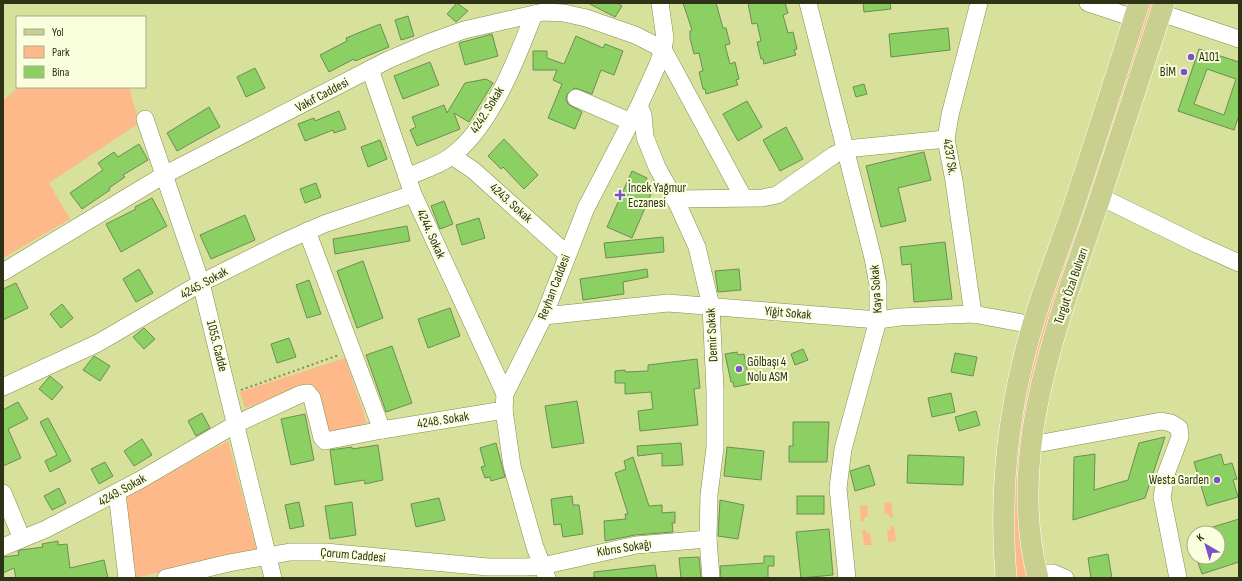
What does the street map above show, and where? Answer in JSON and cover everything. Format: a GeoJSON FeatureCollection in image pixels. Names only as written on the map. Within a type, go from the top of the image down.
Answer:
{"type":"FeatureCollection","features":[{"type":"Feature","properties":{"kind":"main road","name":"Turgut Özal Bulvarı"},"geometry":{"type":"LineString","coordinates":[[1037,575],[1029,510],[1031,445],[1040,391],[1050,349],[1162,8]]}},
{"type":"Feature","properties":{"kind":"main road","name":"Turgut Özal Bulvarı"},"geometry":{"type":"LineString","coordinates":[[1006,578],[1004,506],[1006,448],[1012,414],[1033,325],[1078,193],[1137,11]]}},
{"type":"Feature","properties":{"kind":"street","name":"Reyhan Caddesi"},"geometry":{"type":"LineString","coordinates":[[505,402],[544,316],[567,254],[591,197],[639,106],[664,49],[664,26],[660,3]]}},
{"type":"Feature","properties":{"kind":"street","name":"Kaya Sokak"},"geometry":{"type":"LineString","coordinates":[[808,3],[846,149],[873,258],[878,285],[878,320],[843,449],[838,488],[847,578]]}},
{"type":"Feature","properties":{"kind":"street","name":"4237 Sk."},"geometry":{"type":"LineString","coordinates":[[972,314],[954,181],[946,139],[950,114],[979,3]]}},
{"type":"Feature","properties":{"kind":"street"},"geometry":{"type":"LineString","coordinates":[[1088,3],[1137,11]]}},
{"type":"Feature","properties":{"kind":"street"},"geometry":{"type":"LineString","coordinates":[[1162,8],[1239,39]]}},
{"type":"Feature","properties":{"kind":"street","name":"Vakıf Caddesi"},"geometry":{"type":"LineString","coordinates":[[3,272],[164,175],[370,69],[446,36],[534,14],[554,12],[580,16],[635,35],[664,49]]}},
{"type":"Feature","properties":{"kind":"street","name":"4242. Sokak"},"geometry":{"type":"LineString","coordinates":[[407,178],[452,156],[468,140],[498,96],[512,68],[534,14]]}},
{"type":"Feature","properties":{"kind":"street"},"geometry":{"type":"LineString","coordinates":[[664,49],[743,197]]}},
{"type":"Feature","properties":{"kind":"street","name":"4244. Sokak"},"geometry":{"type":"LineString","coordinates":[[370,69],[413,194],[505,402]]}},
{"type":"Feature","properties":{"kind":"street"},"geometry":{"type":"LineString","coordinates":[[576,98],[631,122]]}},
{"type":"Feature","properties":{"kind":"street","name":"Demir Sokak"},"geometry":{"type":"LineString","coordinates":[[639,106],[643,115],[645,137],[657,167],[675,199],[697,247],[712,306],[715,390],[715,448],[709,495],[708,539],[711,578]]}},
{"type":"Feature","properties":{"kind":"street","name":"1055. Cadde"},"geometry":{"type":"LineString","coordinates":[[145,119],[201,284],[273,578]]}},
{"type":"Feature","properties":{"kind":"street"},"geometry":{"type":"LineString","coordinates":[[675,199],[743,197],[762,198],[777,195],[834,155],[846,149],[946,139]]}},
{"type":"Feature","properties":{"kind":"street","name":"4243. Sokak"},"geometry":{"type":"LineString","coordinates":[[452,156],[473,170],[567,254]]}},
{"type":"Feature","properties":{"kind":"street","name":"4245. Sokak"},"geometry":{"type":"LineString","coordinates":[[3,387],[98,343],[201,284],[307,231],[413,194]]}},
{"type":"Feature","properties":{"kind":"street"},"geometry":{"type":"LineString","coordinates":[[1101,196],[1199,245],[1239,263]]}},
{"type":"Feature","properties":{"kind":"street"},"geometry":{"type":"LineString","coordinates":[[307,231],[382,430]]}},
{"type":"Feature","properties":{"kind":"street","name":"Yiğit Sokak"},"geometry":{"type":"LineString","coordinates":[[544,316],[668,303],[878,320],[900,317],[972,314],[1033,325]]}},
{"type":"Feature","properties":{"kind":"street","name":"4248. Sokak"},"geometry":{"type":"LineString","coordinates":[[236,424],[300,394],[308,393],[312,398],[322,438],[325,441],[382,430],[505,402]]}},
{"type":"Feature","properties":{"kind":"street"},"geometry":{"type":"LineString","coordinates":[[505,402],[512,466],[535,547],[544,572]]}},
{"type":"Feature","properties":{"kind":"street"},"geometry":{"type":"LineString","coordinates":[[1031,445],[1162,421],[1171,423],[1179,428],[1180,437],[1166,474],[1162,497],[1178,578]]}},
{"type":"Feature","properties":{"kind":"street","name":"4249. Sokak"},"geometry":{"type":"LineString","coordinates":[[3,547],[46,529],[117,493],[236,424]]}},
{"type":"Feature","properties":{"kind":"street"},"geometry":{"type":"LineString","coordinates":[[3,493],[22,539]]}},
{"type":"Feature","properties":{"kind":"street"},"geometry":{"type":"LineString","coordinates":[[117,493],[127,578]]}},
{"type":"Feature","properties":{"kind":"street","name":"Kıbrıs Sokağı"},"geometry":{"type":"LineString","coordinates":[[544,572],[630,546],[708,539]]}},
{"type":"Feature","properties":{"kind":"street","name":"Çorum Caddesi"},"geometry":{"type":"LineString","coordinates":[[166,578],[268,556],[307,551],[325,552],[474,572],[508,568],[544,572]]}},
{"type":"Feature","properties":{"kind":"street"},"geometry":{"type":"LineString","coordinates":[[1037,575],[1052,573],[1065,578]]}},
{"type":"Feature","properties":{"kind":"path"},"geometry":{"type":"LineString","coordinates":[[229,394],[352,351]]}},
{"type":"Feature","properties":{"kind":"green space"},"geometry":{"type":"Polygon","coordinates":[[[1147,3],[1155,3],[1047,332],[1028,578],[1016,578],[1013,526],[1015,457],[1035,346],[1147,3]]]}},
{"type":"Feature","properties":{"kind":"green space"},"geometry":{"type":"Polygon","coordinates":[[[17,88],[129,88],[139,123],[49,183],[70,219],[3,258],[3,101],[17,88]]]}},
{"type":"Feature","properties":{"kind":"green space"},"geometry":{"type":"Polygon","coordinates":[[[345,358],[367,423],[330,434],[312,385],[245,408],[240,392],[345,358]]]}},
{"type":"Feature","properties":{"kind":"green space"},"geometry":{"type":"Polygon","coordinates":[[[228,441],[257,551],[134,578],[126,497],[228,441]]]}},
{"type":"Feature","properties":{"kind":"green space"},"geometry":{"type":"Polygon","coordinates":[[[891,502],[893,518],[890,518],[889,514],[885,514],[884,503],[891,502]]]}},
{"type":"Feature","properties":{"kind":"green space"},"geometry":{"type":"Polygon","coordinates":[[[867,505],[868,516],[865,517],[864,521],[861,521],[860,506],[867,505]]]}},
{"type":"Feature","properties":{"kind":"green space"},"geometry":{"type":"Polygon","coordinates":[[[891,526],[894,526],[896,541],[888,542],[887,531],[890,530],[891,526]]]}},
{"type":"Feature","properties":{"kind":"green space"},"geometry":{"type":"Polygon","coordinates":[[[862,530],[866,530],[867,534],[870,533],[872,545],[864,545],[862,530]]]}},
{"type":"Feature","properties":{"kind":"building"},"geometry":{"type":"Polygon","coordinates":[[[457,3],[468,11],[456,22],[447,14],[457,3]]]}},
{"type":"Feature","properties":{"kind":"building"},"geometry":{"type":"Polygon","coordinates":[[[588,3],[617,3],[622,6],[615,17],[588,3]]]}},
{"type":"Feature","properties":{"kind":"building"},"geometry":{"type":"Polygon","coordinates":[[[683,3],[716,3],[723,28],[726,28],[730,44],[725,45],[730,64],[735,62],[739,79],[736,80],[738,85],[706,94],[705,89],[703,89],[699,72],[703,71],[699,53],[694,54],[690,38],[690,31],[692,30],[683,3]]]}},
{"type":"Feature","properties":{"kind":"building"},"geometry":{"type":"Polygon","coordinates":[[[748,3],[785,3],[788,13],[783,15],[788,33],[793,32],[797,49],[794,50],[796,55],[764,64],[763,59],[761,59],[757,42],[761,41],[757,23],[752,24],[748,3]]]}},
{"type":"Feature","properties":{"kind":"building"},"geometry":{"type":"Polygon","coordinates":[[[863,3],[890,3],[891,9],[864,12],[863,3]]]}},
{"type":"Feature","properties":{"kind":"building"},"geometry":{"type":"Polygon","coordinates":[[[408,16],[414,36],[401,40],[395,20],[408,16]]]}},
{"type":"Feature","properties":{"kind":"building"},"geometry":{"type":"Polygon","coordinates":[[[380,24],[389,47],[355,61],[354,59],[329,72],[320,55],[347,41],[346,38],[380,24]]]}},
{"type":"Feature","properties":{"kind":"building"},"geometry":{"type":"Polygon","coordinates":[[[948,28],[950,50],[891,57],[889,34],[948,28]]]}},
{"type":"Feature","properties":{"kind":"building"},"geometry":{"type":"Polygon","coordinates":[[[492,34],[498,56],[465,65],[459,43],[492,34]]]}},
{"type":"Feature","properties":{"kind":"building"},"geometry":{"type":"Polygon","coordinates":[[[576,36],[603,48],[605,44],[623,51],[614,75],[601,70],[592,94],[575,88],[567,94],[566,99],[568,104],[582,112],[575,129],[548,118],[562,84],[553,80],[557,70],[533,70],[533,51],[547,51],[547,58],[564,64],[576,36]]]}},
{"type":"Feature","properties":{"kind":"building"},"geometry":{"type":"Polygon","coordinates":[[[1199,49],[1239,62],[1239,115],[1234,130],[1178,111],[1199,49]],[[1207,69],[1194,104],[1224,115],[1236,79],[1207,69]]]}},
{"type":"Feature","properties":{"kind":"building"},"geometry":{"type":"Polygon","coordinates":[[[430,62],[439,85],[403,99],[394,76],[430,62]]]}},
{"type":"Feature","properties":{"kind":"building"},"geometry":{"type":"Polygon","coordinates":[[[255,68],[265,88],[246,97],[237,77],[255,68]]]}},
{"type":"Feature","properties":{"kind":"building"},"geometry":{"type":"Polygon","coordinates":[[[486,79],[493,83],[469,122],[454,113],[460,129],[417,146],[410,130],[416,127],[412,117],[444,105],[447,113],[465,83],[486,79]]]}},
{"type":"Feature","properties":{"kind":"building"},"geometry":{"type":"Polygon","coordinates":[[[864,84],[867,94],[856,97],[853,87],[864,84]]]}},
{"type":"Feature","properties":{"kind":"building"},"geometry":{"type":"Polygon","coordinates":[[[747,101],[762,127],[738,141],[723,114],[747,101]]]}},
{"type":"Feature","properties":{"kind":"building"},"geometry":{"type":"Polygon","coordinates":[[[209,107],[220,127],[177,151],[167,133],[209,107]]]}},
{"type":"Feature","properties":{"kind":"building"},"geometry":{"type":"Polygon","coordinates":[[[339,111],[346,129],[334,133],[333,130],[305,141],[298,124],[314,118],[315,121],[339,111]]]}},
{"type":"Feature","properties":{"kind":"building"},"geometry":{"type":"Polygon","coordinates":[[[786,127],[803,159],[780,171],[763,140],[786,127]]]}},
{"type":"Feature","properties":{"kind":"building"},"geometry":{"type":"Polygon","coordinates":[[[504,139],[538,175],[524,189],[503,167],[501,169],[488,156],[504,139]]]}},
{"type":"Feature","properties":{"kind":"building"},"geometry":{"type":"Polygon","coordinates":[[[380,140],[387,159],[368,167],[361,147],[380,140]]]}},
{"type":"Feature","properties":{"kind":"building"},"geometry":{"type":"Polygon","coordinates":[[[139,144],[148,160],[123,175],[125,177],[109,188],[110,190],[82,209],[70,193],[103,170],[98,163],[114,152],[118,157],[139,144]]]}},
{"type":"Feature","properties":{"kind":"building"},"geometry":{"type":"Polygon","coordinates":[[[924,152],[931,180],[898,188],[906,221],[881,227],[866,166],[924,152]]]}},
{"type":"Feature","properties":{"kind":"building"},"geometry":{"type":"Polygon","coordinates":[[[632,171],[647,178],[642,190],[651,194],[632,238],[607,227],[632,171]]]}},
{"type":"Feature","properties":{"kind":"building"},"geometry":{"type":"Polygon","coordinates":[[[316,183],[321,197],[305,203],[300,189],[316,183]]]}},
{"type":"Feature","properties":{"kind":"building"},"geometry":{"type":"Polygon","coordinates":[[[152,198],[167,226],[121,252],[106,224],[136,209],[135,207],[152,198]]]}},
{"type":"Feature","properties":{"kind":"building"},"geometry":{"type":"Polygon","coordinates":[[[444,201],[453,224],[440,229],[431,206],[444,201]]]}},
{"type":"Feature","properties":{"kind":"building"},"geometry":{"type":"Polygon","coordinates":[[[245,215],[255,240],[211,259],[200,235],[245,215]]]}},
{"type":"Feature","properties":{"kind":"building"},"geometry":{"type":"Polygon","coordinates":[[[479,218],[485,238],[462,245],[456,225],[479,218]]]}},
{"type":"Feature","properties":{"kind":"building"},"geometry":{"type":"Polygon","coordinates":[[[407,226],[410,241],[335,254],[333,239],[407,226]]]}},
{"type":"Feature","properties":{"kind":"building"},"geometry":{"type":"Polygon","coordinates":[[[663,237],[664,252],[606,258],[604,243],[663,237]]]}},
{"type":"Feature","properties":{"kind":"building"},"geometry":{"type":"Polygon","coordinates":[[[945,242],[952,299],[914,302],[911,264],[902,265],[900,247],[945,242]]]}},
{"type":"Feature","properties":{"kind":"building"},"geometry":{"type":"Polygon","coordinates":[[[363,261],[383,318],[357,328],[337,271],[363,261]]]}},
{"type":"Feature","properties":{"kind":"building"},"geometry":{"type":"Polygon","coordinates":[[[139,269],[153,293],[136,302],[123,279],[139,269]]]}},
{"type":"Feature","properties":{"kind":"building"},"geometry":{"type":"Polygon","coordinates":[[[647,269],[648,277],[623,282],[624,294],[583,300],[580,279],[647,269]]]}},
{"type":"Feature","properties":{"kind":"building"},"geometry":{"type":"Polygon","coordinates":[[[739,269],[741,290],[718,292],[715,271],[739,269]]]}},
{"type":"Feature","properties":{"kind":"building"},"geometry":{"type":"Polygon","coordinates":[[[309,280],[321,314],[307,318],[296,285],[309,280]]]}},
{"type":"Feature","properties":{"kind":"building"},"geometry":{"type":"Polygon","coordinates":[[[16,283],[28,308],[3,320],[3,289],[16,283]]]}},
{"type":"Feature","properties":{"kind":"building"},"geometry":{"type":"Polygon","coordinates":[[[62,304],[73,318],[61,328],[50,314],[62,304]]]}},
{"type":"Feature","properties":{"kind":"building"},"geometry":{"type":"Polygon","coordinates":[[[450,308],[460,336],[428,348],[418,319],[450,308]]]}},
{"type":"Feature","properties":{"kind":"building"},"geometry":{"type":"Polygon","coordinates":[[[144,328],[155,339],[144,349],[133,337],[144,328]]]}},
{"type":"Feature","properties":{"kind":"building"},"geometry":{"type":"Polygon","coordinates":[[[289,338],[296,357],[277,363],[271,344],[289,338]]]}},
{"type":"Feature","properties":{"kind":"building"},"geometry":{"type":"Polygon","coordinates":[[[392,346],[412,403],[386,412],[366,355],[392,346]]]}},
{"type":"Feature","properties":{"kind":"building"},"geometry":{"type":"Polygon","coordinates":[[[803,349],[808,360],[795,365],[791,354],[803,349]]]}},
{"type":"Feature","properties":{"kind":"building","name":"Gölbaşı 4 Nolu ASM"},"geometry":{"type":"Polygon","coordinates":[[[737,352],[738,355],[744,354],[750,384],[734,387],[733,382],[731,382],[725,354],[737,352]]]}},
{"type":"Feature","properties":{"kind":"building"},"geometry":{"type":"Polygon","coordinates":[[[955,353],[977,357],[973,376],[951,372],[955,353]]]}},
{"type":"Feature","properties":{"kind":"building"},"geometry":{"type":"Polygon","coordinates":[[[94,356],[110,366],[100,381],[83,370],[94,356]]]}},
{"type":"Feature","properties":{"kind":"building"},"geometry":{"type":"Polygon","coordinates":[[[697,359],[700,388],[694,389],[698,425],[640,431],[638,411],[653,409],[651,392],[625,394],[625,383],[615,383],[615,371],[648,371],[648,365],[697,359]]]}},
{"type":"Feature","properties":{"kind":"building"},"geometry":{"type":"Polygon","coordinates":[[[50,376],[63,387],[52,400],[39,389],[50,376]]]}},
{"type":"Feature","properties":{"kind":"building"},"geometry":{"type":"Polygon","coordinates":[[[951,393],[955,412],[932,417],[928,398],[951,393]]]}},
{"type":"Feature","properties":{"kind":"building"},"geometry":{"type":"Polygon","coordinates":[[[577,401],[584,443],[552,448],[545,406],[577,401]]]}},
{"type":"Feature","properties":{"kind":"building"},"geometry":{"type":"Polygon","coordinates":[[[18,402],[28,419],[8,429],[21,458],[3,466],[3,410],[18,402]]]}},
{"type":"Feature","properties":{"kind":"building"},"geometry":{"type":"Polygon","coordinates":[[[976,411],[980,425],[959,431],[955,417],[976,411]]]}},
{"type":"Feature","properties":{"kind":"building"},"geometry":{"type":"Polygon","coordinates":[[[202,413],[210,428],[196,436],[188,421],[202,413]]]}},
{"type":"Feature","properties":{"kind":"building"},"geometry":{"type":"Polygon","coordinates":[[[305,414],[314,460],[291,465],[281,419],[305,414]]]}},
{"type":"Feature","properties":{"kind":"building"},"geometry":{"type":"Polygon","coordinates":[[[48,418],[71,461],[50,472],[45,461],[57,455],[40,422],[48,418]]]}},
{"type":"Feature","properties":{"kind":"building"},"geometry":{"type":"Polygon","coordinates":[[[793,422],[829,422],[827,462],[789,462],[789,446],[793,446],[793,422]]]}},
{"type":"Feature","properties":{"kind":"building"},"geometry":{"type":"Polygon","coordinates":[[[1165,437],[1145,498],[1073,520],[1074,457],[1095,454],[1094,490],[1128,480],[1139,443],[1165,437]]]}},
{"type":"Feature","properties":{"kind":"building"},"geometry":{"type":"Polygon","coordinates":[[[142,439],[152,455],[134,466],[124,451],[142,439]]]}},
{"type":"Feature","properties":{"kind":"building"},"geometry":{"type":"Polygon","coordinates":[[[496,443],[505,477],[491,481],[490,477],[485,478],[481,467],[485,466],[480,448],[496,443]]]}},
{"type":"Feature","properties":{"kind":"building"},"geometry":{"type":"Polygon","coordinates":[[[681,443],[683,465],[662,466],[662,453],[638,456],[637,446],[681,443]]]}},
{"type":"Feature","properties":{"kind":"building"},"geometry":{"type":"Polygon","coordinates":[[[378,445],[383,480],[365,484],[364,480],[335,485],[330,450],[352,447],[352,449],[378,445]]]}},
{"type":"Feature","properties":{"kind":"building"},"geometry":{"type":"Polygon","coordinates":[[[727,447],[764,451],[761,480],[724,476],[727,447]]]}},
{"type":"Feature","properties":{"kind":"building","name":"Westa Garden"},"geometry":{"type":"Polygon","coordinates":[[[1221,454],[1224,465],[1232,463],[1237,479],[1233,480],[1238,497],[1207,506],[1194,462],[1221,454]]]}},
{"type":"Feature","properties":{"kind":"building"},"geometry":{"type":"Polygon","coordinates":[[[908,455],[964,457],[963,485],[907,483],[908,455]]]}},
{"type":"Feature","properties":{"kind":"building"},"geometry":{"type":"Polygon","coordinates":[[[633,457],[649,506],[662,505],[662,513],[675,512],[675,523],[672,523],[673,532],[635,535],[605,541],[604,521],[626,519],[625,514],[628,514],[615,473],[626,469],[624,461],[633,457]]]}},
{"type":"Feature","properties":{"kind":"building"},"geometry":{"type":"Polygon","coordinates":[[[105,462],[113,476],[99,484],[91,469],[105,462]]]}},
{"type":"Feature","properties":{"kind":"building"},"geometry":{"type":"Polygon","coordinates":[[[869,465],[875,485],[855,491],[850,471],[869,465]]]}},
{"type":"Feature","properties":{"kind":"building"},"geometry":{"type":"Polygon","coordinates":[[[59,488],[66,503],[52,510],[44,496],[59,488]]]}},
{"type":"Feature","properties":{"kind":"building"},"geometry":{"type":"Polygon","coordinates":[[[572,496],[573,505],[579,505],[583,534],[563,537],[561,524],[554,525],[551,499],[572,496]]]}},
{"type":"Feature","properties":{"kind":"building"},"geometry":{"type":"Polygon","coordinates":[[[797,496],[824,496],[824,514],[797,514],[797,496]]]}},
{"type":"Feature","properties":{"kind":"building"},"geometry":{"type":"Polygon","coordinates":[[[439,498],[445,520],[416,527],[411,504],[439,498]]]}},
{"type":"Feature","properties":{"kind":"building"},"geometry":{"type":"Polygon","coordinates":[[[720,500],[744,505],[738,539],[718,536],[720,500]]]}},
{"type":"Feature","properties":{"kind":"building"},"geometry":{"type":"Polygon","coordinates":[[[299,502],[304,526],[290,529],[285,505],[299,502]]]}},
{"type":"Feature","properties":{"kind":"building"},"geometry":{"type":"Polygon","coordinates":[[[352,502],[356,535],[330,539],[325,506],[352,502]]]}},
{"type":"Feature","properties":{"kind":"building"},"geometry":{"type":"Polygon","coordinates":[[[1239,519],[1239,562],[1202,574],[1199,565],[1226,565],[1226,525],[1220,525],[1239,519]]]}},
{"type":"Feature","properties":{"kind":"building"},"geometry":{"type":"Polygon","coordinates":[[[829,529],[833,575],[801,578],[796,532],[829,529]]]}},
{"type":"Feature","properties":{"kind":"building"},"geometry":{"type":"Polygon","coordinates":[[[58,541],[58,545],[67,544],[70,568],[104,560],[108,578],[16,578],[14,568],[3,573],[3,557],[19,555],[18,551],[43,547],[42,544],[58,541]]]}},
{"type":"Feature","properties":{"kind":"building"},"geometry":{"type":"Polygon","coordinates":[[[1108,554],[1112,578],[1091,578],[1088,558],[1108,554]]]}},
{"type":"Feature","properties":{"kind":"building"},"geometry":{"type":"Polygon","coordinates":[[[764,556],[774,556],[774,566],[768,566],[768,578],[721,578],[720,566],[764,563],[764,556]]]}},
{"type":"Feature","properties":{"kind":"building"},"geometry":{"type":"Polygon","coordinates":[[[699,557],[701,578],[681,578],[679,558],[699,557]]]}},
{"type":"Feature","properties":{"kind":"building"},"geometry":{"type":"Polygon","coordinates":[[[655,565],[657,578],[594,578],[594,572],[655,565]]]}},
{"type":"Feature","properties":{"kind":"place","name":"A101"},"geometry":{"type":"Point","coordinates":[1191,57]}},
{"type":"Feature","properties":{"kind":"place","name":"BİM"},"geometry":{"type":"Point","coordinates":[1184,72]}},
{"type":"Feature","properties":{"kind":"place","name":"İncek Yağmur Eczanesi"},"geometry":{"type":"Point","coordinates":[620,195]}},
{"type":"Feature","properties":{"kind":"place","name":"Gölbaşı 4 Nolu ASM"},"geometry":{"type":"Point","coordinates":[739,369]}},
{"type":"Feature","properties":{"kind":"place","name":"Westa Garden"},"geometry":{"type":"Point","coordinates":[1217,480]}}]}
